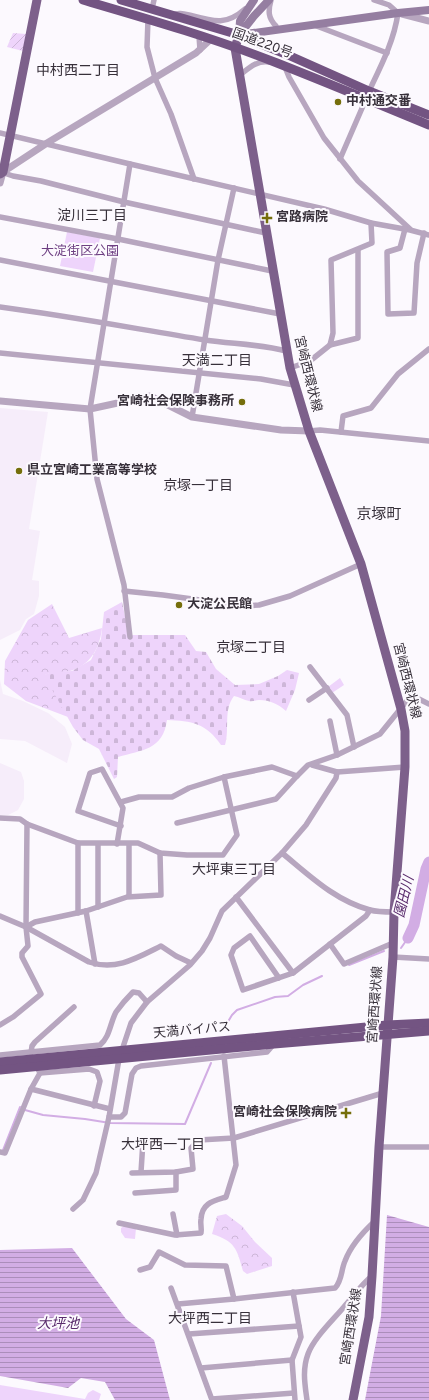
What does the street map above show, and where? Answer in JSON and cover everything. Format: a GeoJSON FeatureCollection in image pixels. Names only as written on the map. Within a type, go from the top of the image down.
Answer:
{"type":"FeatureCollection","features":[{"type":"Feature","properties":{"kind":"highway","name":"国道220号"},"geometry":{"type":"LineString","coordinates":[[83,0],[211,39],[367,95],[429,115]]}},
{"type":"Feature","properties":{"kind":"highway","name":"国道220号"},"geometry":{"type":"LineString","coordinates":[[121,0],[153,4],[171,15],[239,35],[288,55],[429,125]]}},
{"type":"Feature","properties":{"kind":"highway"},"geometry":{"type":"LineString","coordinates":[[387,1029],[429,1023]]}},
{"type":"Feature","properties":{"kind":"highway"},"geometry":{"type":"LineString","coordinates":[[387,1029],[429,1031]]}},
{"type":"Feature","properties":{"kind":"highway","name":"天満バイパス"},"geometry":{"type":"LineString","coordinates":[[0,1062],[274,1044],[387,1029]]}},
{"type":"Feature","properties":{"kind":"highway","name":"天満バイパス"},"geometry":{"type":"LineString","coordinates":[[0,1070],[38,1070],[120,1055],[387,1029]]}},
{"type":"Feature","properties":{"kind":"main road"},"geometry":{"type":"LineString","coordinates":[[1,172],[10,135],[37,0]]}},
{"type":"Feature","properties":{"kind":"main road"},"geometry":{"type":"LineString","coordinates":[[239,35],[254,16],[270,0]]}},
{"type":"Feature","properties":{"kind":"main road"},"geometry":{"type":"LineString","coordinates":[[239,35],[240,21],[253,1]]}},
{"type":"Feature","properties":{"kind":"main road"},"geometry":{"type":"LineString","coordinates":[[239,35],[398,12],[429,10]]}},
{"type":"Feature","properties":{"kind":"main road","name":"宮崎西環状線"},"geometry":{"type":"LineString","coordinates":[[239,35],[235,48],[286,351],[294,385],[309,432],[361,564],[401,709],[405,731],[394,912],[393,957],[379,1147],[376,1220],[369,1317],[353,1400]]}},
{"type":"Feature","properties":{"kind":"street"},"geometry":{"type":"LineString","coordinates":[[270,0],[269,16],[276,26],[275,29]]}},
{"type":"Feature","properties":{"kind":"street"},"geometry":{"type":"LineString","coordinates":[[374,0],[389,5],[398,12],[429,21]]}},
{"type":"Feature","properties":{"kind":"street"},"geometry":{"type":"LineString","coordinates":[[171,15],[179,12],[208,20],[224,22],[235,18],[253,1]]}},
{"type":"Feature","properties":{"kind":"street"},"geometry":{"type":"LineString","coordinates":[[340,159],[367,95],[387,53],[396,25],[398,12]]}},
{"type":"Feature","properties":{"kind":"street"},"geometry":{"type":"LineString","coordinates":[[148,19],[147,47],[154,78],[171,114],[194,178]]}},
{"type":"Feature","properties":{"kind":"street"},"geometry":{"type":"LineString","coordinates":[[312,24],[387,53]]}},
{"type":"Feature","properties":{"kind":"street"},"geometry":{"type":"LineString","coordinates":[[199,36],[200,50]]}},
{"type":"Feature","properties":{"kind":"street"},"geometry":{"type":"LineString","coordinates":[[1,172],[200,50],[211,39]]}},
{"type":"Feature","properties":{"kind":"street"},"geometry":{"type":"LineString","coordinates":[[240,75],[252,66],[265,61],[281,65],[320,132],[340,159],[358,182],[407,229]]}},
{"type":"Feature","properties":{"kind":"street"},"geometry":{"type":"LineString","coordinates":[[0,133],[324,209],[371,223],[407,229],[427,234],[417,263],[414,313],[388,314],[386,252],[400,248],[407,229]]}},
{"type":"Feature","properties":{"kind":"street"},"geometry":{"type":"LineString","coordinates":[[130,164],[90,409],[97,479],[124,591],[130,637]]}},
{"type":"Feature","properties":{"kind":"street"},"geometry":{"type":"LineString","coordinates":[[0,183],[1,172]]}},
{"type":"Feature","properties":{"kind":"street"},"geometry":{"type":"LineString","coordinates":[[1,172],[124,202],[266,233]]}},
{"type":"Feature","properties":{"kind":"street"},"geometry":{"type":"LineString","coordinates":[[192,417],[206,340],[218,260],[234,188]]}},
{"type":"Feature","properties":{"kind":"street"},"geometry":{"type":"LineString","coordinates":[[0,217],[118,239],[272,271]]}},
{"type":"Feature","properties":{"kind":"street"},"geometry":{"type":"LineString","coordinates":[[330,345],[333,333],[331,260],[372,243],[371,223]]}},
{"type":"Feature","properties":{"kind":"street"},"geometry":{"type":"LineString","coordinates":[[290,368],[310,361],[330,345],[358,338],[358,250]]}},
{"type":"Feature","properties":{"kind":"street"},"geometry":{"type":"LineString","coordinates":[[0,260],[280,314]]}},
{"type":"Feature","properties":{"kind":"street"},"geometry":{"type":"LineString","coordinates":[[0,307],[231,344],[272,347],[286,351]]}},
{"type":"Feature","properties":{"kind":"street"},"geometry":{"type":"LineString","coordinates":[[341,432],[343,416],[371,408],[398,374],[429,349]]}},
{"type":"Feature","properties":{"kind":"street"},"geometry":{"type":"LineString","coordinates":[[0,353],[97,364],[261,379],[294,385]]}},
{"type":"Feature","properties":{"kind":"street"},"geometry":{"type":"LineString","coordinates":[[0,401],[90,409],[150,396],[192,417],[281,430],[309,432],[320,430],[429,441]]}},
{"type":"Feature","properties":{"kind":"street"},"geometry":{"type":"LineString","coordinates":[[124,591],[244,606],[259,605],[290,596],[361,564]]}},
{"type":"Feature","properties":{"kind":"street"},"geometry":{"type":"LineString","coordinates":[[310,667],[347,715],[354,747]]}},
{"type":"Feature","properties":{"kind":"street"},"geometry":{"type":"LineString","coordinates":[[309,700],[327,688]]}},
{"type":"Feature","properties":{"kind":"street"},"geometry":{"type":"LineString","coordinates":[[177,823],[276,799],[308,765],[312,765],[337,755],[380,734],[410,697],[415,697],[429,704]]}},
{"type":"Feature","properties":{"kind":"street"},"geometry":{"type":"LineString","coordinates":[[330,721],[337,755]]}},
{"type":"Feature","properties":{"kind":"street"},"geometry":{"type":"LineString","coordinates":[[312,765],[337,772],[404,767]]}},
{"type":"Feature","properties":{"kind":"street"},"geometry":{"type":"LineString","coordinates":[[121,802],[139,797],[172,797],[189,788],[224,777],[272,767],[297,776]]}},
{"type":"Feature","properties":{"kind":"street"},"geometry":{"type":"LineString","coordinates":[[117,844],[121,826],[123,808],[121,802],[102,769],[90,773],[78,811],[121,826]]}},
{"type":"Feature","properties":{"kind":"street"},"geometry":{"type":"LineString","coordinates":[[74,1209],[83,1200],[96,1174],[108,1121],[120,1055],[131,1023],[148,1002],[202,951],[210,938],[222,911],[282,853],[315,812],[336,778],[337,772]]}},
{"type":"Feature","properties":{"kind":"street"},"geometry":{"type":"LineString","coordinates":[[0,818],[20,820],[78,843],[138,843],[160,853],[223,855],[237,835],[224,777]]}},
{"type":"Feature","properties":{"kind":"street"},"geometry":{"type":"LineString","coordinates":[[0,1025],[13,1017],[41,994],[22,957],[22,953],[28,946],[26,927],[27,824]]}},
{"type":"Feature","properties":{"kind":"street"},"geometry":{"type":"LineString","coordinates":[[78,843],[78,913]]}},
{"type":"Feature","properties":{"kind":"street"},"geometry":{"type":"LineString","coordinates":[[98,844],[98,907]]}},
{"type":"Feature","properties":{"kind":"street"},"geometry":{"type":"LineString","coordinates":[[129,844],[129,896]]}},
{"type":"Feature","properties":{"kind":"street"},"geometry":{"type":"LineString","coordinates":[[26,927],[35,922],[86,911],[129,896],[161,895],[160,853]]}},
{"type":"Feature","properties":{"kind":"street"},"geometry":{"type":"LineString","coordinates":[[282,853],[331,893],[341,899],[370,910],[394,912]]}},
{"type":"Feature","properties":{"kind":"street"},"geometry":{"type":"LineString","coordinates":[[236,897],[293,973]]}},
{"type":"Feature","properties":{"kind":"street"},"geometry":{"type":"LineString","coordinates":[[279,978],[250,936],[234,948],[231,955],[243,990],[279,978],[293,973],[366,916],[370,910]]}},
{"type":"Feature","properties":{"kind":"street"},"geometry":{"type":"LineString","coordinates":[[86,911],[95,964]]}},
{"type":"Feature","properties":{"kind":"street"},"geometry":{"type":"LineString","coordinates":[[0,916],[26,927],[95,964],[108,966],[119,964],[161,946],[176,956],[191,963]]}},
{"type":"Feature","properties":{"kind":"street"},"geometry":{"type":"LineString","coordinates":[[330,944],[344,964],[393,943]]}},
{"type":"Feature","properties":{"kind":"street"},"geometry":{"type":"LineString","coordinates":[[393,957],[429,959]]}},
{"type":"Feature","properties":{"kind":"street"},"geometry":{"type":"LineString","coordinates":[[0,1055],[100,1045],[106,1040],[117,1011],[133,992],[139,993],[148,1002]]}},
{"type":"Feature","properties":{"kind":"street"},"geometry":{"type":"LineString","coordinates":[[31,1053],[34,1042],[74,1007]]}},
{"type":"Feature","properties":{"kind":"street"},"geometry":{"type":"LineString","coordinates":[[108,1121],[121,1117],[125,1113],[132,1074],[136,1068],[141,1066],[267,1052],[274,1044]]}},
{"type":"Feature","properties":{"kind":"street"},"geometry":{"type":"LineString","coordinates":[[119,1223],[177,1234],[201,1233],[202,1229],[200,1221],[206,1206],[213,1200],[226,1197],[236,1165],[224,1056]]}},
{"type":"Feature","properties":{"kind":"street"},"geometry":{"type":"LineString","coordinates":[[0,1152],[4,1153],[38,1070],[89,1068],[97,1072],[100,1081],[94,1106]]}},
{"type":"Feature","properties":{"kind":"street"},"geometry":{"type":"LineString","coordinates":[[31,1089],[110,1110]]}},
{"type":"Feature","properties":{"kind":"street"},"geometry":{"type":"LineString","coordinates":[[132,1173],[176,1172],[193,1169],[191,1148],[199,1140],[234,1138],[383,1094]]}},
{"type":"Feature","properties":{"kind":"street"},"geometry":{"type":"LineString","coordinates":[[141,1172],[143,1141]]}},
{"type":"Feature","properties":{"kind":"street"},"geometry":{"type":"LineString","coordinates":[[379,1147],[429,1147]]}},
{"type":"Feature","properties":{"kind":"street"},"geometry":{"type":"LineString","coordinates":[[135,1193],[176,1190],[176,1172]]}},
{"type":"Feature","properties":{"kind":"street"},"geometry":{"type":"LineString","coordinates":[[173,1214],[177,1234]]}},
{"type":"Feature","properties":{"kind":"street"},"geometry":{"type":"LineString","coordinates":[[178,1304],[335,1288],[338,1284],[344,1262],[352,1246],[376,1220]]}},
{"type":"Feature","properties":{"kind":"street"},"geometry":{"type":"LineString","coordinates":[[140,1270],[150,1267],[159,1252],[185,1265],[226,1266],[234,1299]]}},
{"type":"Feature","properties":{"kind":"street"},"geometry":{"type":"LineString","coordinates":[[307,1400],[304,1374],[307,1355],[329,1324],[364,1282],[372,1276]]}},
{"type":"Feature","properties":{"kind":"street"},"geometry":{"type":"LineString","coordinates":[[171,1288],[212,1399],[294,1393]]}},
{"type":"Feature","properties":{"kind":"street"},"geometry":{"type":"LineString","coordinates":[[293,1292],[301,1337],[292,1360],[295,1400]]}},
{"type":"Feature","properties":{"kind":"street"},"geometry":{"type":"LineString","coordinates":[[189,1334],[299,1326]]}},
{"type":"Feature","properties":{"kind":"street"},"geometry":{"type":"LineString","coordinates":[[201,1368],[292,1360]]}},
{"type":"Feature","properties":{"kind":"shaded area","name":"県立宮崎工業高等学校"},"geometry":{"type":"Polygon","coordinates":[[[0,408],[48,412],[29,529],[40,531],[32,580],[39,581],[39,596],[34,614],[26,619],[20,630],[0,640],[0,408]]]}},
{"type":"Feature","properties":{"kind":"shaded area"},"geometry":{"type":"Polygon","coordinates":[[[0,680],[3,694],[23,701],[48,713],[65,727],[72,744],[67,763],[25,741],[0,739],[0,680]]]}},
{"type":"Feature","properties":{"kind":"shaded area"},"geometry":{"type":"Polygon","coordinates":[[[0,763],[21,772],[24,781],[24,799],[18,810],[8,815],[0,815],[0,763]]]}},
{"type":"Feature","properties":{"kind":"green space"},"geometry":{"type":"Polygon","coordinates":[[[13,33],[26,34],[23,51],[7,47],[13,33]]]}},
{"type":"Feature","properties":{"kind":"green space","name":"大淀街区公園"},"geometry":{"type":"Polygon","coordinates":[[[67,232],[100,238],[93,272],[60,266],[67,232]]]}},
{"type":"Feature","properties":{"kind":"green space"},"geometry":{"type":"Polygon","coordinates":[[[122,602],[129,635],[185,635],[196,651],[206,652],[216,669],[235,685],[259,684],[278,676],[287,670],[299,673],[295,690],[286,711],[277,704],[263,700],[250,701],[234,696],[229,707],[225,745],[221,745],[210,732],[198,725],[184,721],[167,720],[165,730],[156,743],[143,750],[118,757],[117,777],[114,779],[99,749],[83,740],[73,727],[44,675],[52,672],[72,671],[91,660],[101,639],[104,612],[122,602]]]}},
{"type":"Feature","properties":{"kind":"green space"},"geometry":{"type":"Polygon","coordinates":[[[52,604],[69,638],[102,628],[97,648],[85,664],[69,671],[45,675],[68,717],[26,701],[4,684],[5,661],[28,620],[52,604]]]}},
{"type":"Feature","properties":{"kind":"green space"},"geometry":{"type":"Polygon","coordinates":[[[340,678],[344,685],[332,693],[328,687],[340,678]]]}},
{"type":"Feature","properties":{"kind":"green space"},"geometry":{"type":"Polygon","coordinates":[[[226,1214],[242,1226],[255,1242],[272,1258],[272,1266],[247,1274],[243,1271],[237,1251],[234,1247],[226,1240],[212,1234],[217,1216],[226,1214]]]}},
{"type":"Feature","properties":{"kind":"green space"},"geometry":{"type":"Polygon","coordinates":[[[124,1226],[136,1228],[135,1239],[125,1238],[121,1232],[121,1228],[124,1226]]]}},
{"type":"Feature","properties":{"kind":"green space"},"geometry":{"type":"Polygon","coordinates":[[[0,1385],[85,1399],[88,1393],[93,1390],[101,1394],[99,1400],[0,1400],[0,1385]]]}},
{"type":"Feature","properties":{"kind":"water"},"geometry":{"type":"Polygon","coordinates":[[[387,1215],[429,1227],[429,1400],[365,1400],[381,1316],[387,1215]]]}},
{"type":"Feature","properties":{"kind":"water","name":"大坪池"},"geometry":{"type":"Polygon","coordinates":[[[72,1248],[126,1319],[154,1340],[170,1400],[115,1400],[105,1382],[81,1378],[68,1388],[0,1376],[0,1250],[72,1248]]]}},
{"type":"Feature","properties":{"kind":"waterway","name":"園田川"},"geometry":{"type":"LineString","coordinates":[[408,938],[414,925],[426,869],[429,862]]}},
{"type":"Feature","properties":{"kind":"waterway"},"geometry":{"type":"LineString","coordinates":[[401,948],[408,938]]}},
{"type":"Feature","properties":{"kind":"waterway"},"geometry":{"type":"LineString","coordinates":[[349,965],[384,951]]}},
{"type":"Feature","properties":{"kind":"waterway"},"geometry":{"type":"LineString","coordinates":[[226,1025],[237,1010],[275,997],[288,996],[303,985],[322,976]]}},
{"type":"Feature","properties":{"kind":"waterway"},"geometry":{"type":"LineString","coordinates":[[25,1110],[43,1115],[110,1123],[185,1124],[211,1063]]}},
{"type":"Feature","properties":{"kind":"waterway"},"geometry":{"type":"LineString","coordinates":[[3,1150],[20,1107]]}},
{"type":"Feature","properties":{"kind":"place","name":"中村通交番"},"geometry":{"type":"Point","coordinates":[338,102]}},
{"type":"Feature","properties":{"kind":"place","name":"宮路病院"},"geometry":{"type":"Point","coordinates":[267,218]}},
{"type":"Feature","properties":{"kind":"place","name":"宮崎社会保険事務所"},"geometry":{"type":"Point","coordinates":[242,402]}},
{"type":"Feature","properties":{"kind":"place","name":"県立宮崎工業高等学校"},"geometry":{"type":"Point","coordinates":[19,471]}},
{"type":"Feature","properties":{"kind":"place","name":"大淀公民館"},"geometry":{"type":"Point","coordinates":[179,605]}},
{"type":"Feature","properties":{"kind":"place","name":"宮崎社会保険病院"},"geometry":{"type":"Point","coordinates":[346,1113]}},
{"type":"Feature","properties":{"kind":"district","name":"中村西二丁目"},"geometry":{"type":"Point","coordinates":[78,71]}},
{"type":"Feature","properties":{"kind":"district","name":"淀川三丁目"},"geometry":{"type":"Point","coordinates":[92,216]}},
{"type":"Feature","properties":{"kind":"district","name":"天満二丁目"},"geometry":{"type":"Point","coordinates":[217,361]}},
{"type":"Feature","properties":{"kind":"district","name":"京塚一丁目"},"geometry":{"type":"Point","coordinates":[198,486]}},
{"type":"Feature","properties":{"kind":"district","name":"京塚町"},"geometry":{"type":"Point","coordinates":[379,515]}},
{"type":"Feature","properties":{"kind":"district","name":"京塚二丁目"},"geometry":{"type":"Point","coordinates":[251,648]}},
{"type":"Feature","properties":{"kind":"district","name":"大坪東三丁目"},"geometry":{"type":"Point","coordinates":[234,870]}},
{"type":"Feature","properties":{"kind":"district","name":"大坪西一丁目"},"geometry":{"type":"Point","coordinates":[163,1145]}},
{"type":"Feature","properties":{"kind":"district","name":"大坪西二丁目"},"geometry":{"type":"Point","coordinates":[210,1319]}}]}
